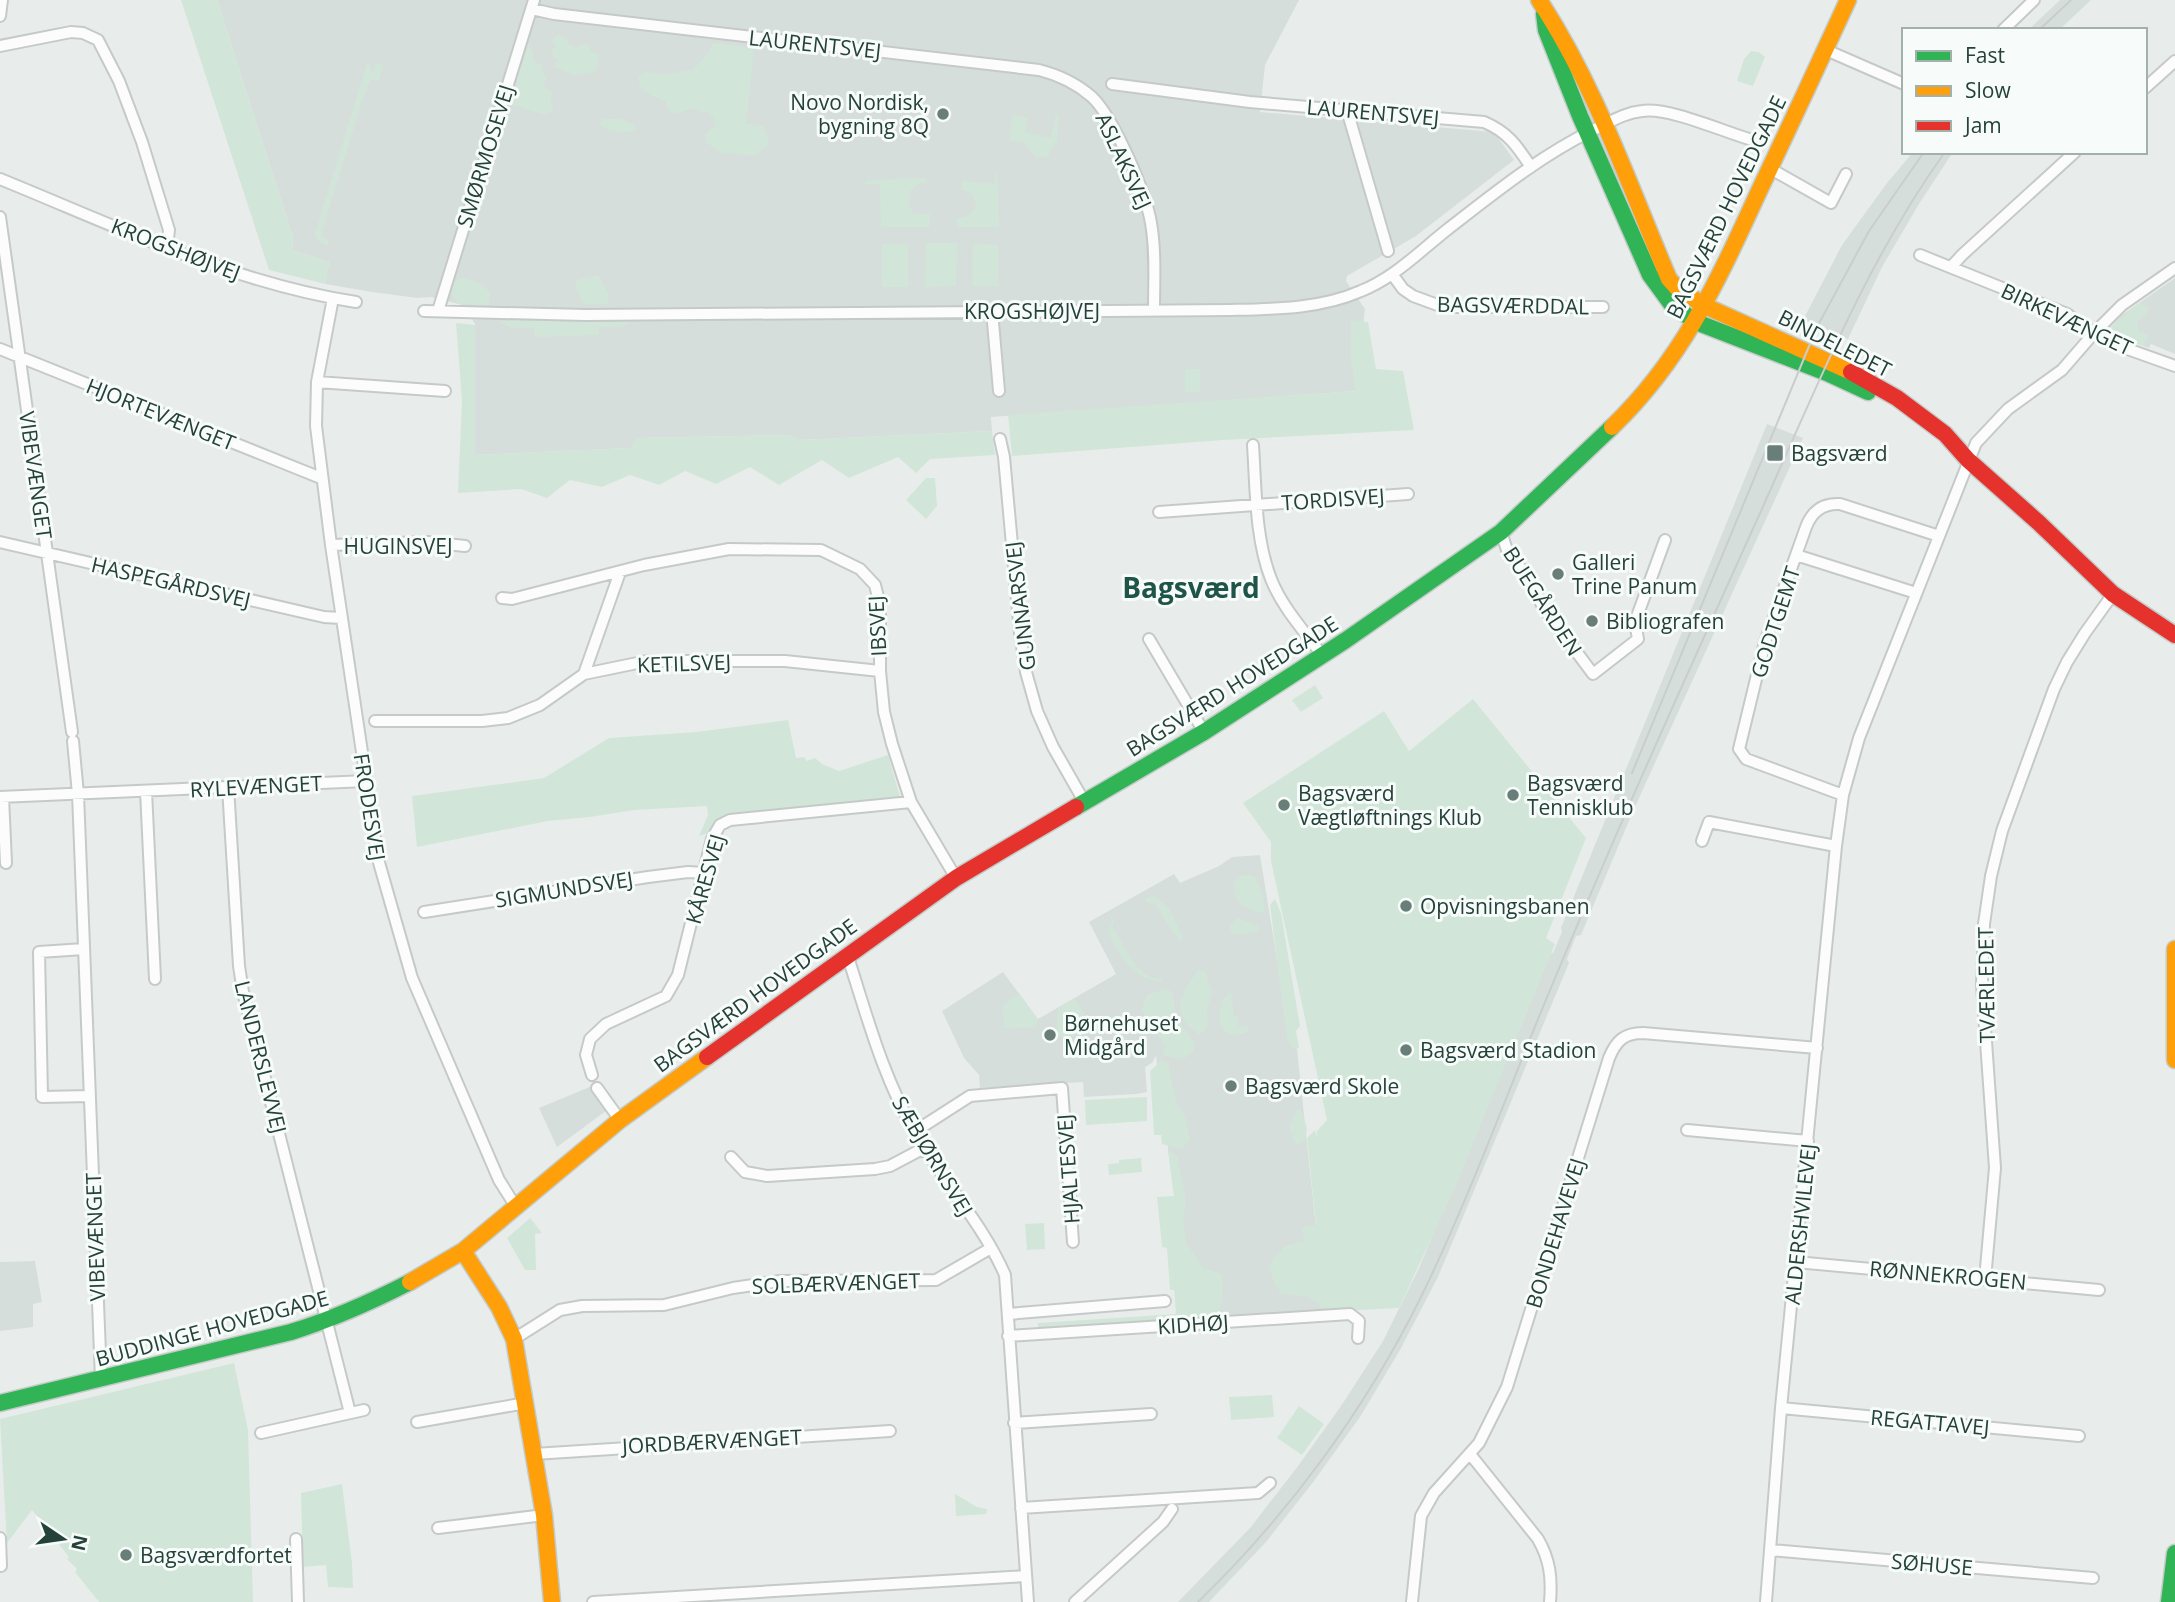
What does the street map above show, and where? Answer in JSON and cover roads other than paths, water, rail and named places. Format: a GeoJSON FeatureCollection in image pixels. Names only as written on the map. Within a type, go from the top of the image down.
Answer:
{"type":"FeatureCollection","features":[{"type":"Feature","properties":{"kind":"street"},"geometry":{"type":"LineString","coordinates":[[0,16],[2,0]]}},
{"type":"Feature","properties":{"kind":"street"},"geometry":{"type":"LineString","coordinates":[[2005,28],[2034,0]]}},
{"type":"Feature","properties":{"kind":"street","name":"BAGSVÆRD HOVEDGADE"},"geometry":{"type":"LineString","coordinates":[[463,1251],[620,1121],[846,954],[956,878],[1204,732],[1322,655],[1501,532],[1549,489],[1630,410],[1670,361],[1696,322],[1826,50],[1845,1]]}},
{"type":"Feature","properties":{"kind":"street","name":"BINDELEDET"},"geometry":{"type":"LineString","coordinates":[[1541,4],[1558,29],[1604,125],[1669,279],[1676,288],[1705,306],[1838,365],[1876,385],[1945,433],[1968,460],[2113,594],[2175,635]]}},
{"type":"Feature","properties":{"kind":"street","name":"BINDELEDET"},"geometry":{"type":"LineString","coordinates":[[1541,4],[1546,30],[1587,133],[1650,275],[1672,305],[1696,322],[1862,388],[1968,460]]}},
{"type":"Feature","properties":{"kind":"street","name":"LAURENTSVEJ"},"geometry":{"type":"LineString","coordinates":[[533,5],[554,15],[1039,70],[1058,75],[1092,97]]}},
{"type":"Feature","properties":{"kind":"street","name":"SMØRMOSEVEJ"},"geometry":{"type":"LineString","coordinates":[[438,311],[533,5]]}},
{"type":"Feature","properties":{"kind":"street"},"geometry":{"type":"LineString","coordinates":[[0,46],[71,32],[92,35],[98,40],[119,81],[142,142],[169,230],[167,247]]}},
{"type":"Feature","properties":{"kind":"street"},"geometry":{"type":"LineString","coordinates":[[1826,50],[1902,84]]}},
{"type":"Feature","properties":{"kind":"street"},"geometry":{"type":"LineString","coordinates":[[2147,87],[2175,61]]}},
{"type":"Feature","properties":{"kind":"street","name":"LAURENTSVEJ"},"geometry":{"type":"LineString","coordinates":[[1112,84],[1250,102],[1485,122],[1500,128],[1513,139],[1531,167]]}},
{"type":"Feature","properties":{"kind":"street","name":"ASLAKSVEJ"},"geometry":{"type":"LineString","coordinates":[[1092,97],[1111,125],[1148,207],[1154,251],[1154,310]]}},
{"type":"Feature","properties":{"kind":"street"},"geometry":{"type":"LineString","coordinates":[[1347,110],[1388,251]]}},
{"type":"Feature","properties":{"kind":"street","name":"KROGSHØJVEJ"},"geometry":{"type":"LineString","coordinates":[[424,311],[584,315],[1239,310],[1310,306],[1362,291],[1392,274],[1531,167],[1578,136],[1621,116],[1643,110],[1661,111],[1749,139]]}},
{"type":"Feature","properties":{"kind":"street"},"geometry":{"type":"LineString","coordinates":[[1951,267],[2073,154]]}},
{"type":"Feature","properties":{"kind":"street"},"geometry":{"type":"LineString","coordinates":[[1769,168],[1831,203],[1846,174]]}},
{"type":"Feature","properties":{"kind":"street","name":"KROGSHØJVEJ"},"geometry":{"type":"LineString","coordinates":[[0,179],[233,272],[295,290],[356,302]]}},
{"type":"Feature","properties":{"kind":"street","name":"VIBEVÆNGET"},"geometry":{"type":"LineString","coordinates":[[0,217],[78,794],[101,1379]]}},
{"type":"Feature","properties":{"kind":"street","name":"BIRKEVÆNGET"},"geometry":{"type":"LineString","coordinates":[[1920,255],[2067,314],[2105,341],[2175,366]]}},
{"type":"Feature","properties":{"kind":"street","name":"ALDERSHVILEVEJ"},"geometry":{"type":"LineString","coordinates":[[1766,1602],[1781,1408],[1836,846],[1843,795],[1859,738],[1976,443],[2008,409],[2062,370],[2122,305],[2175,268]]}},
{"type":"Feature","properties":{"kind":"street","name":"BAGSVÆRDDAL"},"geometry":{"type":"LineString","coordinates":[[1392,274],[1403,289],[1413,296],[1443,307],[1603,307]]}},
{"type":"Feature","properties":{"kind":"street","name":"FRODESVEJ"},"geometry":{"type":"LineString","coordinates":[[333,298],[317,382],[316,426],[341,618],[378,859],[412,978],[499,1180],[516,1207]]}},
{"type":"Feature","properties":{"kind":"street"},"geometry":{"type":"LineString","coordinates":[[992,311],[999,391]]}},
{"type":"Feature","properties":{"kind":"street","name":"HJORTEVÆNGET"},"geometry":{"type":"LineString","coordinates":[[0,349],[321,478]]}},
{"type":"Feature","properties":{"kind":"street"},"geometry":{"type":"LineString","coordinates":[[317,382],[445,391]]}},
{"type":"Feature","properties":{"kind":"street","name":"GUNNARSVEJ"},"geometry":{"type":"LineString","coordinates":[[1000,439],[1026,672],[1037,710],[1053,747],[1085,803]]}},
{"type":"Feature","properties":{"kind":"street","name":"TORDISVEJ"},"geometry":{"type":"LineString","coordinates":[[1253,445],[1257,505],[1265,560],[1284,603],[1322,655]]}},
{"type":"Feature","properties":{"kind":"street","name":"TORDISVEJ"},"geometry":{"type":"LineString","coordinates":[[1159,512],[1408,494]]}},
{"type":"Feature","properties":{"kind":"street","name":"GODTGEMT"},"geometry":{"type":"LineString","coordinates":[[1843,795],[1746,760],[1739,749],[1765,642],[1796,555],[1814,512],[1831,503],[1939,536]]}},
{"type":"Feature","properties":{"kind":"street","name":"BUEGÅRDEN"},"geometry":{"type":"LineString","coordinates":[[1501,532],[1507,550],[1531,582],[1543,607],[1593,674],[1638,639],[1635,622],[1665,540]]}},
{"type":"Feature","properties":{"kind":"street","name":"HASPEGÅRDSVEJ"},"geometry":{"type":"LineString","coordinates":[[0,542],[324,617],[341,618]]}},
{"type":"Feature","properties":{"kind":"street","name":"HUGINSVEJ"},"geometry":{"type":"LineString","coordinates":[[331,545],[427,542],[465,546]]}},
{"type":"Feature","properties":{"kind":"street","name":"IBSVEJ"},"geometry":{"type":"LineString","coordinates":[[502,598],[554,590],[658,562],[729,550],[821,550],[860,569],[875,585],[881,617],[880,671],[884,712],[911,802],[956,878]]}},
{"type":"Feature","properties":{"kind":"street"},"geometry":{"type":"LineString","coordinates":[[1796,555],[1916,593]]}},
{"type":"Feature","properties":{"kind":"street"},"geometry":{"type":"LineString","coordinates":[[584,674],[620,572]]}},
{"type":"Feature","properties":{"kind":"street","name":"TVÆRLEDET"},"geometry":{"type":"LineString","coordinates":[[1985,1279],[1995,1168],[1982,985],[1984,924],[1991,876],[2004,826],[2054,689],[2085,633],[2113,594]]}},
{"type":"Feature","properties":{"kind":"street"},"geometry":{"type":"LineString","coordinates":[[1149,639],[1204,732]]}},
{"type":"Feature","properties":{"kind":"street","name":"KETILSVEJ"},"geometry":{"type":"LineString","coordinates":[[375,721],[482,721],[508,718],[540,705],[584,674],[647,661],[785,661],[880,671]]}},
{"type":"Feature","properties":{"kind":"street","name":"RYLEVÆNGET"},"geometry":{"type":"LineString","coordinates":[[6,863],[1,797],[366,781]]}},
{"type":"Feature","properties":{"kind":"street","name":"LANDERSLEVVEJ"},"geometry":{"type":"LineString","coordinates":[[228,787],[239,967],[243,992],[350,1413]]}},
{"type":"Feature","properties":{"kind":"street"},"geometry":{"type":"LineString","coordinates":[[146,791],[155,979]]}},
{"type":"Feature","properties":{"kind":"street","name":"KÅRESVEJ"},"geometry":{"type":"LineString","coordinates":[[592,1075],[586,1055],[590,1039],[606,1024],[666,996],[678,975],[712,839],[720,825],[730,820],[911,802]]}},
{"type":"Feature","properties":{"kind":"street"},"geometry":{"type":"LineString","coordinates":[[1702,841],[1709,822],[1836,846]]}},
{"type":"Feature","properties":{"kind":"street","name":"SIGMUNDSVEJ"},"geometry":{"type":"LineString","coordinates":[[424,912],[648,877],[688,872],[705,873]]}},
{"type":"Feature","properties":{"kind":"street"},"geometry":{"type":"LineString","coordinates":[[84,949],[38,952],[42,1097],[90,1096]]}},
{"type":"Feature","properties":{"kind":"street"},"geometry":{"type":"LineString","coordinates":[[2175,949],[2175,1060]]}},
{"type":"Feature","properties":{"kind":"street","name":"SÆBJØRNSVEJ"},"geometry":{"type":"LineString","coordinates":[[846,954],[880,1059],[914,1132],[991,1248],[1005,1275],[1028,1602]]}},
{"type":"Feature","properties":{"kind":"street","name":"BONDEHAVEVEJ"},"geometry":{"type":"LineString","coordinates":[[1412,1602],[1421,1516],[1434,1493],[1470,1454],[1495,1415],[1507,1387],[1609,1058],[1619,1039],[1625,1035],[1643,1032],[1817,1048]]}},
{"type":"Feature","properties":{"kind":"street"},"geometry":{"type":"LineString","coordinates":[[597,1088],[620,1121]]}},
{"type":"Feature","properties":{"kind":"street","name":"HJALTESVEJ"},"geometry":{"type":"LineString","coordinates":[[914,1132],[970,1096],[1062,1088],[1073,1242]]}},
{"type":"Feature","properties":{"kind":"street"},"geometry":{"type":"LineString","coordinates":[[1687,1130],[1808,1141]]}},
{"type":"Feature","properties":{"kind":"street"},"geometry":{"type":"LineString","coordinates":[[731,1157],[746,1172],[767,1176],[875,1169],[890,1166],[924,1148]]}},
{"type":"Feature","properties":{"kind":"street","name":"SOLBÆRVÆNGET"},"geometry":{"type":"LineString","coordinates":[[514,1339],[560,1310],[582,1306],[664,1305],[733,1288],[780,1281],[936,1280],[991,1248]]}},
{"type":"Feature","properties":{"kind":"street"},"geometry":{"type":"LineString","coordinates":[[463,1251],[499,1307],[514,1339],[544,1515],[552,1602]]}},
{"type":"Feature","properties":{"kind":"street","name":"BUDDINGE HOVEDGADE"},"geometry":{"type":"LineString","coordinates":[[0,1403],[328,1321],[419,1277],[463,1251]]}},
{"type":"Feature","properties":{"kind":"street","name":"RØNNEKROGEN"},"geometry":{"type":"LineString","coordinates":[[1796,1262],[2099,1290]]}},
{"type":"Feature","properties":{"kind":"street"},"geometry":{"type":"LineString","coordinates":[[1008,1314],[1165,1301]]}},
{"type":"Feature","properties":{"kind":"street","name":"KIDHØJ"},"geometry":{"type":"LineString","coordinates":[[1008,1336],[1350,1314],[1359,1321],[1358,1338]]}},
{"type":"Feature","properties":{"kind":"street"},"geometry":{"type":"LineString","coordinates":[[417,1422],[526,1403]]}},
{"type":"Feature","properties":{"kind":"street","name":"REGATTAVEJ"},"geometry":{"type":"LineString","coordinates":[[1781,1408],[2079,1436]]}},
{"type":"Feature","properties":{"kind":"street"},"geometry":{"type":"LineString","coordinates":[[261,1433],[364,1410]]}},
{"type":"Feature","properties":{"kind":"street"},"geometry":{"type":"LineString","coordinates":[[1014,1423],[1152,1414]]}},
{"type":"Feature","properties":{"kind":"street","name":"JORDBÆRVÆNGET"},"geometry":{"type":"LineString","coordinates":[[534,1454],[891,1431]]}},
{"type":"Feature","properties":{"kind":"street"},"geometry":{"type":"LineString","coordinates":[[1470,1454],[1538,1539],[1550,1569],[1550,1602]]}},
{"type":"Feature","properties":{"kind":"street"},"geometry":{"type":"LineString","coordinates":[[1021,1508],[1258,1493],[1270,1483]]}},
{"type":"Feature","properties":{"kind":"street"},"geometry":{"type":"LineString","coordinates":[[1075,1602],[1163,1522],[1172,1509]]}},
{"type":"Feature","properties":{"kind":"street"},"geometry":{"type":"LineString","coordinates":[[438,1528],[544,1515]]}},
{"type":"Feature","properties":{"kind":"street"},"geometry":{"type":"LineString","coordinates":[[0,1538],[1,1566]]}},
{"type":"Feature","properties":{"kind":"street"},"geometry":{"type":"LineString","coordinates":[[296,1539],[298,1602]]}},
{"type":"Feature","properties":{"kind":"street","name":"SØHUSE"},"geometry":{"type":"LineString","coordinates":[[1771,1550],[2093,1578]]}},
{"type":"Feature","properties":{"kind":"street"},"geometry":{"type":"LineString","coordinates":[[2169,1602],[2175,1553]]}},
{"type":"Feature","properties":{"kind":"street"},"geometry":{"type":"LineString","coordinates":[[593,1602],[1026,1576]]}},
{"type":"Feature","properties":{"kind":"tram line"},"geometry":{"type":"LineString","coordinates":[[2041,28],[2071,0]]}},
{"type":"Feature","properties":{"kind":"tram line"},"geometry":{"type":"LineString","coordinates":[[1632,773],[1817,327],[1869,231],[1923,154]]}},
{"type":"Feature","properties":{"kind":"tram line"},"geometry":{"type":"LineString","coordinates":[[1198,1602],[1263,1534],[1322,1459],[1375,1380],[1421,1297],[1467,1196],[1618,830],[1844,327],[1891,237],[1944,154]]}},
{"type":"Feature","properties":{"kind":"place","name":"Novo Nordisk, bygning 8Q"},"geometry":{"type":"Point","coordinates":[943,114]}},
{"type":"Feature","properties":{"kind":"place","name":"Bagsværd"},"geometry":{"type":"Point","coordinates":[1775,453]}},
{"type":"Feature","properties":{"kind":"place","name":"Galleri Trine Panum"},"geometry":{"type":"Point","coordinates":[1558,574]}},
{"type":"Feature","properties":{"kind":"place","name":"Bibliografen"},"geometry":{"type":"Point","coordinates":[1592,621]}},
{"type":"Feature","properties":{"kind":"place","name":"Bagsværd Tennisklub"},"geometry":{"type":"Point","coordinates":[1513,795]}},
{"type":"Feature","properties":{"kind":"place","name":"Bagsværd Vægtløftnings Klub"},"geometry":{"type":"Point","coordinates":[1284,805]}},
{"type":"Feature","properties":{"kind":"place","name":"Opvisningsbanen"},"geometry":{"type":"Point","coordinates":[1406,906]}},
{"type":"Feature","properties":{"kind":"place","name":"Børnehuset Midgård"},"geometry":{"type":"Point","coordinates":[1050,1035]}},
{"type":"Feature","properties":{"kind":"place","name":"Bagsværd Stadion"},"geometry":{"type":"Point","coordinates":[1406,1050]}},
{"type":"Feature","properties":{"kind":"place","name":"Bagsværd Skole"},"geometry":{"type":"Point","coordinates":[1231,1086]}},
{"type":"Feature","properties":{"kind":"place","name":"Bagsværdfortet"},"geometry":{"type":"Point","coordinates":[126,1555]}},
{"type":"Feature","properties":{"kind":"district","name":"Bagsværd"},"geometry":{"type":"Point","coordinates":[1191,587]}}]}
